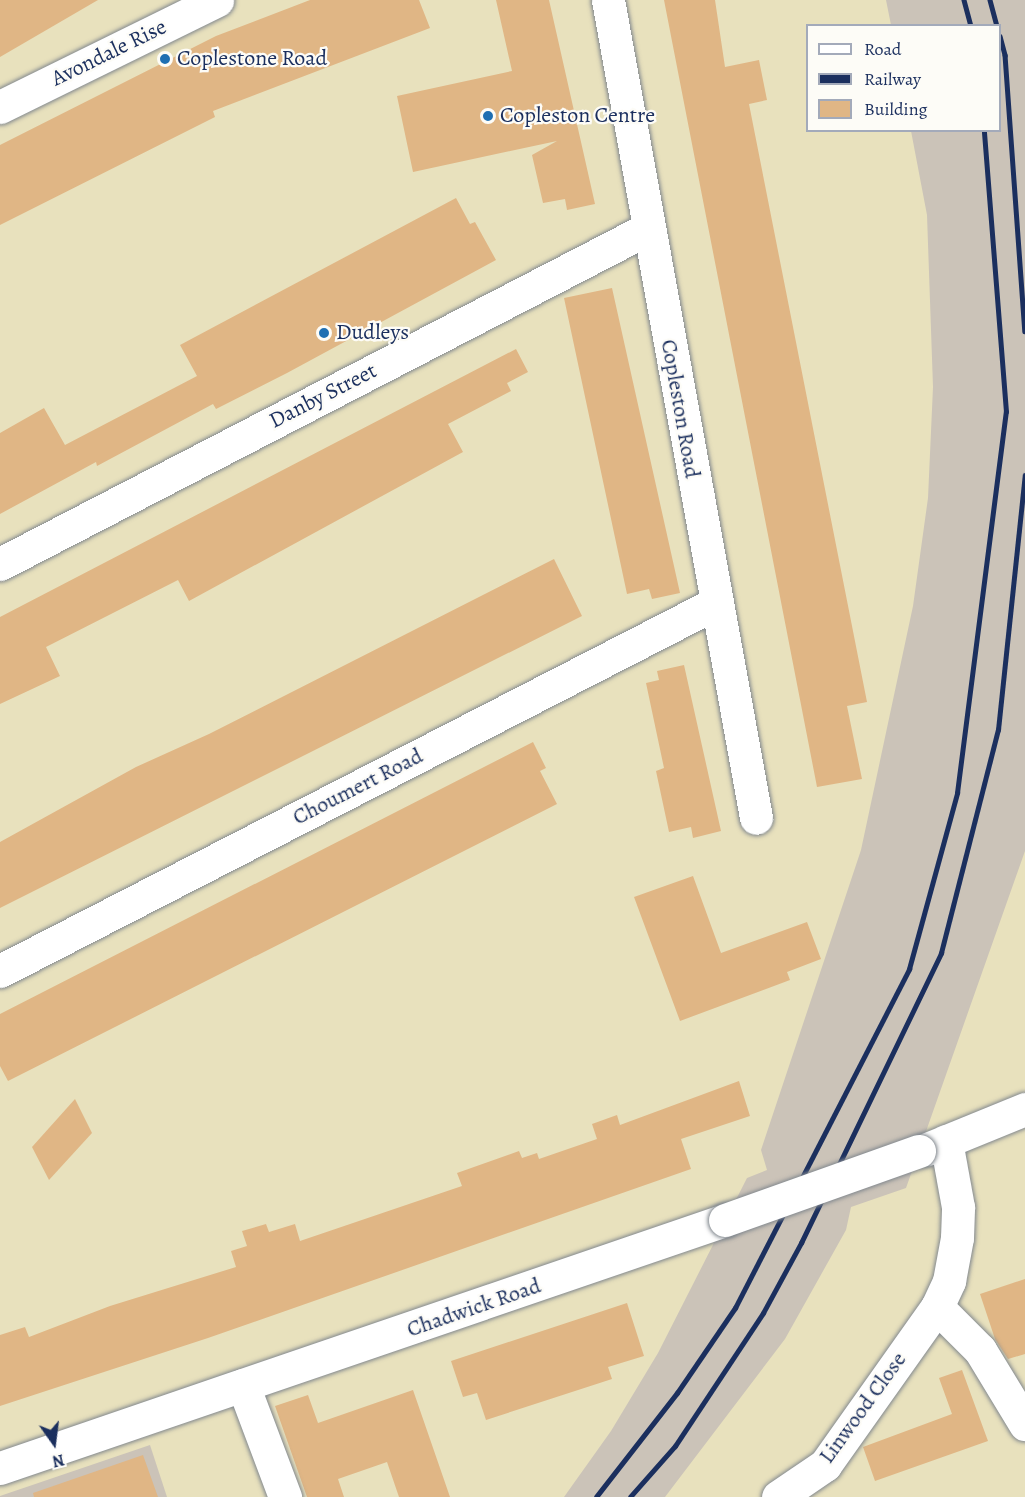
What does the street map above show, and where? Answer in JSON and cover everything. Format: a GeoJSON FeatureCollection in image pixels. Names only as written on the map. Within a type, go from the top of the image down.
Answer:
{"type":"FeatureCollection","features":[{"type":"Feature","properties":{"kind":"street","name":"Avondale Rise"},"geometry":{"type":"LineString","coordinates":[[0,107],[217,0]]}},
{"type":"Feature","properties":{"kind":"street","name":"Copleston Road"},"geometry":{"type":"LineString","coordinates":[[608,0],[647,230],[756,818]]}},
{"type":"Feature","properties":{"kind":"street","name":"Danby Street"},"geometry":{"type":"LineString","coordinates":[[0,564],[647,230]]}},
{"type":"Feature","properties":{"kind":"street","name":"Choumert Road"},"geometry":{"type":"LineString","coordinates":[[0,970],[716,603]]}},
{"type":"Feature","properties":{"kind":"street","name":"Chadwick Road"},"geometry":{"type":"LineString","coordinates":[[0,1468],[725,1221],[933,1146],[1025,1109]]}},
{"type":"Feature","properties":{"kind":"street","name":"Linwood Close"},"geometry":{"type":"LineString","coordinates":[[778,1497],[825,1465],[937,1307],[949,1281],[957,1238],[958,1208],[933,1146]]}},
{"type":"Feature","properties":{"kind":"street"},"geometry":{"type":"LineString","coordinates":[[937,1307],[980,1350],[1025,1424]]}},
{"type":"Feature","properties":{"kind":"street"},"geometry":{"type":"LineString","coordinates":[[243,1385],[285,1497]]}},
{"type":"Feature","properties":{"kind":"shaded area"},"geometry":{"type":"Polygon","coordinates":[[[886,0],[1025,0],[1025,851],[906,1188],[851,1207],[846,1230],[785,1339],[665,1497],[564,1497],[611,1431],[658,1353],[747,1178],[767,1170],[761,1150],[861,850],[913,606],[928,498],[933,387],[927,215],[911,132],[1001,132],[1001,24],[891,24],[886,0]]]}},
{"type":"Feature","properties":{"kind":"shaded area"},"geometry":{"type":"Polygon","coordinates":[[[150,1445],[167,1497],[0,1497],[0,1496],[150,1445]]]}},
{"type":"Feature","properties":{"kind":"building"},"geometry":{"type":"Polygon","coordinates":[[[0,0],[98,0],[0,57],[0,0]]]}},
{"type":"Feature","properties":{"kind":"building"},"geometry":{"type":"Polygon","coordinates":[[[310,0],[419,0],[430,28],[213,111],[215,117],[0,225],[0,145],[216,36],[310,0]]]}},
{"type":"Feature","properties":{"kind":"building","name":"Copleston Centre"},"geometry":{"type":"Polygon","coordinates":[[[496,0],[549,0],[595,204],[567,210],[565,199],[543,203],[532,155],[557,141],[413,172],[397,96],[512,71],[496,0]]]}},
{"type":"Feature","properties":{"kind":"building"},"geometry":{"type":"Polygon","coordinates":[[[664,0],[715,0],[725,67],[759,60],[767,100],[749,104],[867,702],[847,706],[862,779],[817,787],[664,0]]]}},
{"type":"Feature","properties":{"kind":"building"},"geometry":{"type":"Polygon","coordinates":[[[456,198],[470,224],[475,222],[496,260],[287,373],[216,409],[213,404],[97,466],[96,462],[0,514],[0,433],[44,408],[65,445],[197,376],[180,345],[456,198]]]}},
{"type":"Feature","properties":{"kind":"building"},"geometry":{"type":"Polygon","coordinates":[[[612,288],[680,593],[652,599],[649,589],[627,594],[564,298],[612,288]]]}},
{"type":"Feature","properties":{"kind":"building"},"geometry":{"type":"Polygon","coordinates":[[[516,349],[528,372],[507,383],[511,391],[448,424],[463,452],[189,601],[178,580],[46,647],[60,676],[0,704],[0,617],[516,349]]]}},
{"type":"Feature","properties":{"kind":"building"},"geometry":{"type":"Polygon","coordinates":[[[554,559],[582,616],[0,908],[0,842],[136,767],[209,734],[554,559]]]}},
{"type":"Feature","properties":{"kind":"building"},"geometry":{"type":"Polygon","coordinates":[[[684,665],[721,831],[693,838],[691,827],[669,832],[656,771],[664,768],[646,683],[659,680],[657,671],[684,665]]]}},
{"type":"Feature","properties":{"kind":"building"},"geometry":{"type":"Polygon","coordinates":[[[533,742],[546,768],[540,771],[557,804],[8,1081],[0,1066],[0,1014],[533,742]]]}},
{"type":"Feature","properties":{"kind":"building"},"geometry":{"type":"Polygon","coordinates":[[[693,876],[721,953],[807,922],[821,959],[787,972],[790,980],[680,1021],[634,897],[693,876]]]}},
{"type":"Feature","properties":{"kind":"building"},"geometry":{"type":"Polygon","coordinates":[[[739,1081],[750,1116],[681,1139],[691,1169],[208,1338],[0,1406],[0,1335],[25,1327],[29,1337],[110,1306],[236,1267],[231,1251],[247,1246],[242,1231],[266,1224],[269,1232],[295,1224],[300,1241],[462,1186],[457,1173],[519,1151],[522,1158],[537,1153],[539,1159],[597,1139],[592,1124],[617,1115],[620,1125],[739,1081]]]}},
{"type":"Feature","properties":{"kind":"building"},"geometry":{"type":"Polygon","coordinates":[[[75,1099],[92,1133],[49,1180],[32,1147],[75,1099]]]}},
{"type":"Feature","properties":{"kind":"building"},"geometry":{"type":"Polygon","coordinates":[[[1025,1279],[1025,1354],[1008,1359],[995,1339],[980,1294],[1025,1279]]]}},
{"type":"Feature","properties":{"kind":"building"},"geometry":{"type":"Polygon","coordinates":[[[627,1303],[644,1356],[608,1367],[612,1379],[486,1420],[477,1393],[463,1397],[451,1361],[627,1303]]]}},
{"type":"Feature","properties":{"kind":"building"},"geometry":{"type":"Polygon","coordinates":[[[962,1370],[988,1441],[875,1481],[863,1447],[952,1414],[939,1378],[962,1370]]]}},
{"type":"Feature","properties":{"kind":"building"},"geometry":{"type":"Polygon","coordinates":[[[413,1390],[450,1497],[399,1497],[387,1462],[338,1479],[344,1497],[307,1497],[275,1406],[308,1395],[318,1423],[413,1390]]]}},
{"type":"Feature","properties":{"kind":"building"},"geometry":{"type":"Polygon","coordinates":[[[143,1455],[158,1497],[34,1497],[33,1493],[143,1455]]]}},
{"type":"Feature","properties":{"kind":"railway"},"geometry":{"type":"LineString","coordinates":[[964,0],[970,24]]}},
{"type":"Feature","properties":{"kind":"railway"},"geometry":{"type":"LineString","coordinates":[[990,0],[996,24]]}},
{"type":"Feature","properties":{"kind":"railway"},"geometry":{"type":"LineString","coordinates":[[1001,40],[1005,55],[1025,331]]}},
{"type":"Feature","properties":{"kind":"railway"},"geometry":{"type":"LineString","coordinates":[[596,1497],[677,1393],[735,1308],[909,969],[957,793],[1006,412],[984,132]]}},
{"type":"Feature","properties":{"kind":"railway"},"geometry":{"type":"LineString","coordinates":[[630,1497],[675,1446],[763,1313],[801,1243],[941,953],[998,730],[1025,475]]}},
{"type":"Feature","properties":{"kind":"place","name":"Coplestone Road"},"geometry":{"type":"Point","coordinates":[165,59]}},
{"type":"Feature","properties":{"kind":"place","name":"Copleston Centre"},"geometry":{"type":"Point","coordinates":[488,116]}},
{"type":"Feature","properties":{"kind":"place","name":"Dudleys"},"geometry":{"type":"Point","coordinates":[324,333]}}]}
